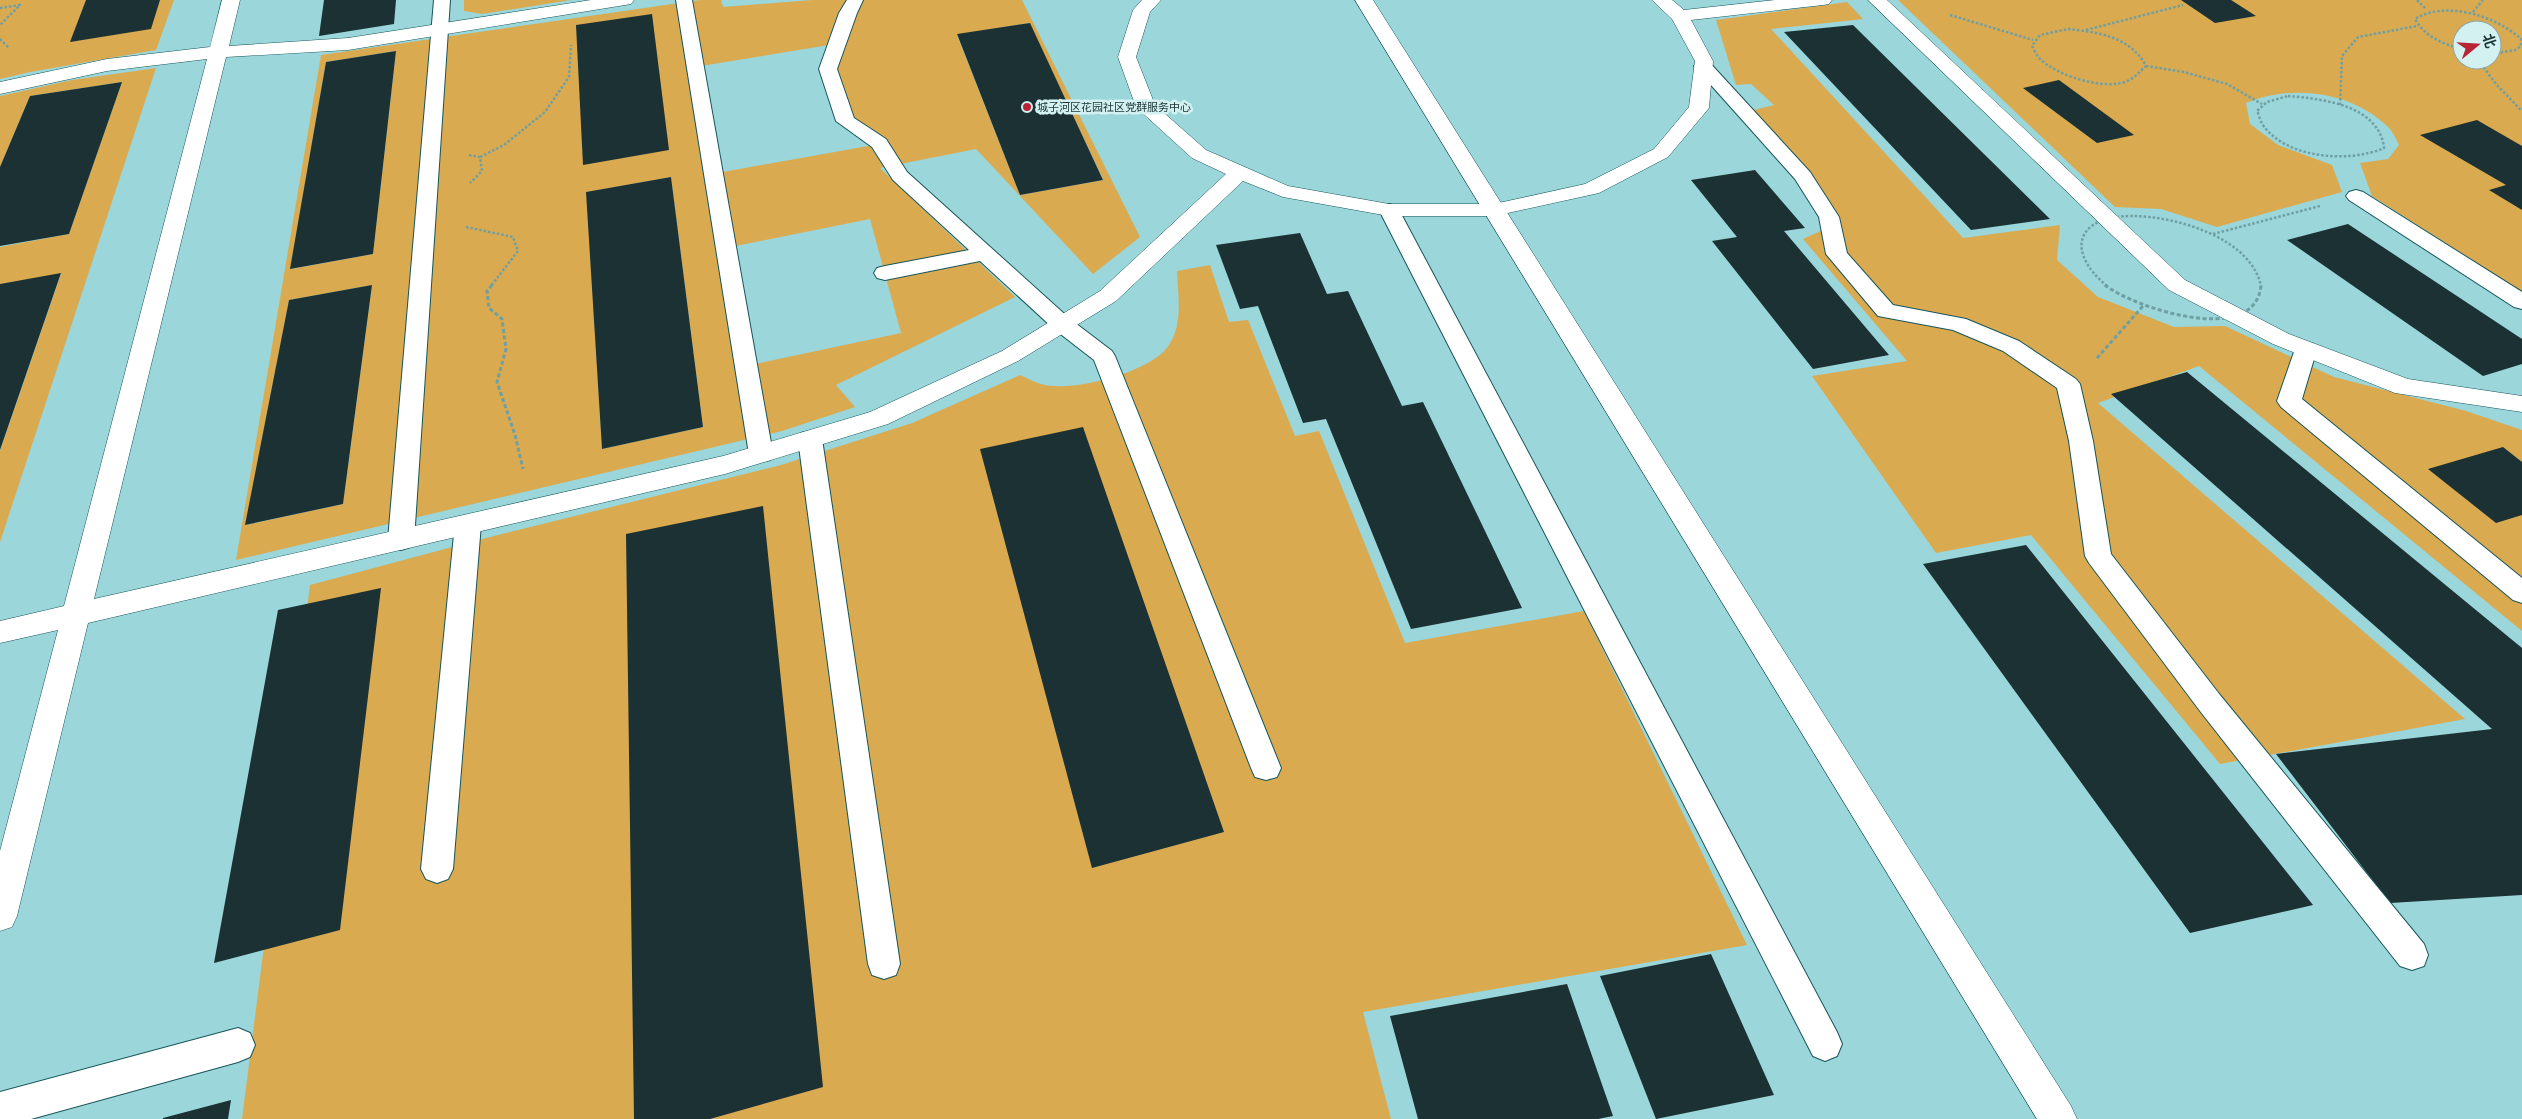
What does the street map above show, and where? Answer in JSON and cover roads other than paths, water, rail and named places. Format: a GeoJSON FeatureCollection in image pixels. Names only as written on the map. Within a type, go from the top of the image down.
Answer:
{"type":"FeatureCollection","features":[{"type":"Feature","properties":{"kind":"street"},"geometry":{"type":"LineString","coordinates":[[0,916],[231,0]]}},
{"type":"Feature","properties":{"kind":"street"},"geometry":{"type":"LineString","coordinates":[[0,88],[107,65],[218,52],[348,44],[625,0]]}},
{"type":"Feature","properties":{"kind":"street"},"geometry":{"type":"LineString","coordinates":[[1152,0],[1142,10],[1127,57],[1146,107],[1198,154],[1283,191],[1389,210],[1494,210],[1592,189],[1661,153],[1699,108],[1704,66],[1704,61],[1680,16],[1661,0]]}},
{"type":"Feature","properties":{"kind":"street"},"geometry":{"type":"LineString","coordinates":[[1364,0],[2058,1119]]}},
{"type":"Feature","properties":{"kind":"street"},"geometry":{"type":"LineString","coordinates":[[1680,16],[1823,0]]}},
{"type":"Feature","properties":{"kind":"street"},"geometry":{"type":"LineString","coordinates":[[1877,0],[2177,285],[2281,340],[2404,387],[2522,404]]}},
{"type":"Feature","properties":{"kind":"street"},"geometry":{"type":"LineString","coordinates":[[0,632],[725,465],[879,418],[1010,356],[1108,296],[1240,172]]}},
{"type":"Feature","properties":{"kind":"lane"},"geometry":{"type":"LineString","coordinates":[[401,540],[442,0]]}},
{"type":"Feature","properties":{"kind":"lane"},"geometry":{"type":"LineString","coordinates":[[684,0],[761,454]]}},
{"type":"Feature","properties":{"kind":"lane"},"geometry":{"type":"LineString","coordinates":[[855,0],[842,29],[828,69],[844,122],[879,143],[900,176],[1062,324],[1104,356],[1266,768]]}},
{"type":"Feature","properties":{"kind":"lane"},"geometry":{"type":"LineString","coordinates":[[1704,66],[1803,176],[1829,218],[1837,254],[1886,311],[1958,324],[2011,346],[2068,384],[2081,441],[2098,556],[2210,703],[2412,956]]}},
{"type":"Feature","properties":{"kind":"lane"},"geometry":{"type":"LineString","coordinates":[[2356,196],[2522,302]]}},
{"type":"Feature","properties":{"kind":"lane"},"geometry":{"type":"LineString","coordinates":[[1389,210],[1825,1044]]}},
{"type":"Feature","properties":{"kind":"lane"},"geometry":{"type":"LineString","coordinates":[[885,273],[984,254]]}},
{"type":"Feature","properties":{"kind":"lane"},"geometry":{"type":"LineString","coordinates":[[2306,349],[2289,401],[2522,593]]}},
{"type":"Feature","properties":{"kind":"lane"},"geometry":{"type":"LineString","coordinates":[[810,439],[884,964]]}},
{"type":"Feature","properties":{"kind":"lane"},"geometry":{"type":"LineString","coordinates":[[437,869],[468,524]]}},
{"type":"Feature","properties":{"kind":"lane"},"geometry":{"type":"LineString","coordinates":[[0,1110],[238,1045]]}},
{"type":"Feature","properties":{"kind":"place","name":"城子河区花园社区党群服务中心"},"geometry":{"type":"Point","coordinates":[1027,107]}}]}
